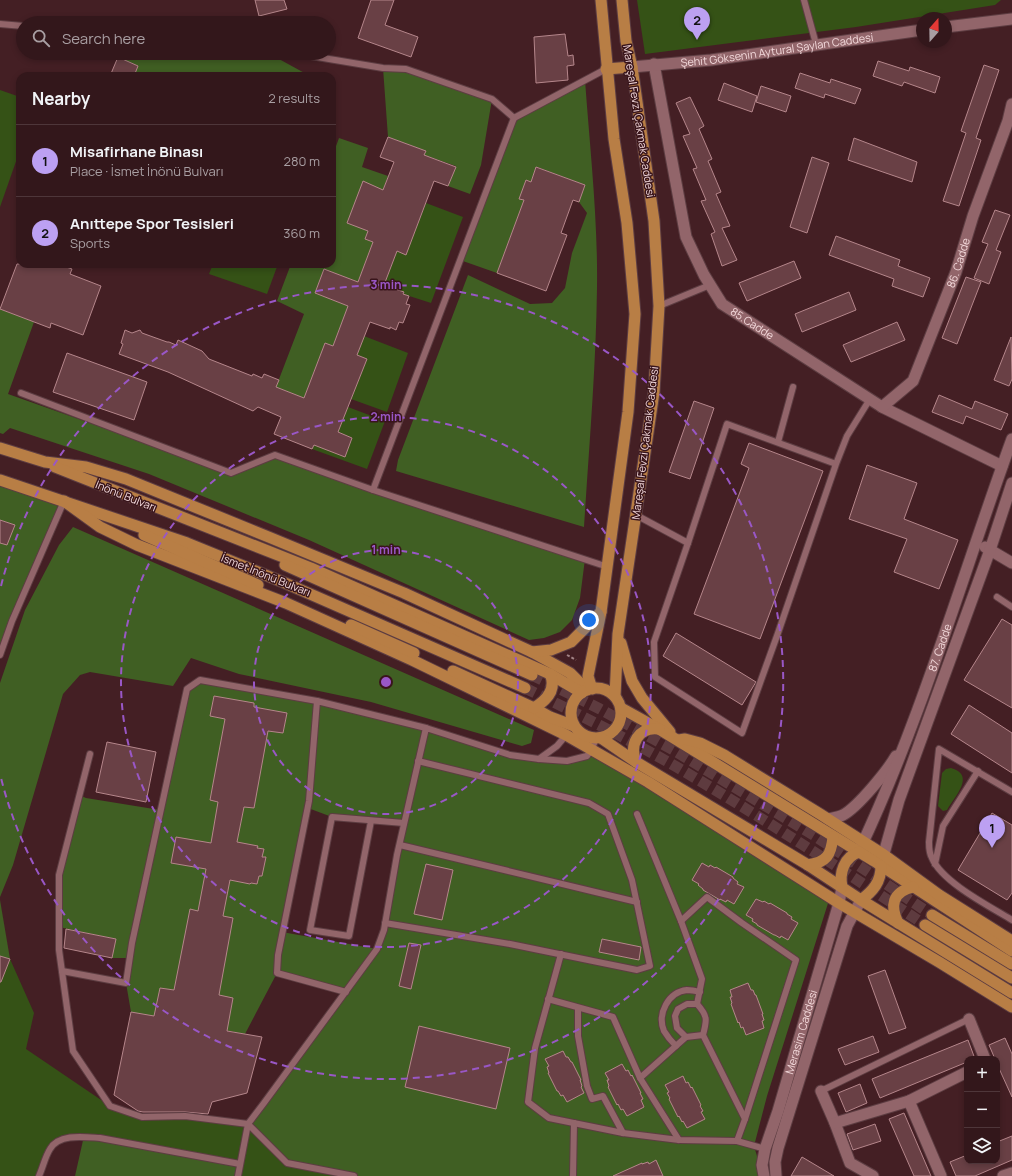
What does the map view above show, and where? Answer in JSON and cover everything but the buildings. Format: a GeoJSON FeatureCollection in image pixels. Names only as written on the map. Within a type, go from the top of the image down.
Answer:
{"type":"FeatureCollection","features":[{"type":"Feature","properties":{"kind":"main road","name":"Mareşal Fevzi Çakmak Caddesi"},"geometry":{"type":"LineString","coordinates":[[587,691],[589,666],[595,649],[608,566],[617,487],[628,412],[635,314],[627,223],[614,140],[606,69],[601,0]]}},
{"type":"Feature","properties":{"kind":"main road","name":"Mareşal Fevzi Çakmak Caddesi"},"geometry":{"type":"LineString","coordinates":[[615,696],[618,634],[654,392],[659,306],[654,220],[632,67],[626,41],[622,0]]}},
{"type":"Feature","properties":{"kind":"main road"},"geometry":{"type":"LineString","coordinates":[[606,69],[632,67]]}},
{"type":"Feature","properties":{"kind":"main road"},"geometry":{"type":"LineString","coordinates":[[0,448],[45,462],[86,467],[126,479],[404,593],[532,652],[570,673],[587,691]]}},
{"type":"Feature","properties":{"kind":"main road","name":"İnönü Bulvarı"},"geometry":{"type":"LineString","coordinates":[[45,462],[208,528]]}},
{"type":"Feature","properties":{"kind":"main road","name":"İsmet İnönü Bulvarı"},"geometry":{"type":"LineString","coordinates":[[0,480],[187,543],[264,574],[525,688]]}},
{"type":"Feature","properties":{"kind":"main road"},"geometry":{"type":"LineString","coordinates":[[64,501],[384,638],[534,708],[550,717],[575,727],[586,736],[598,738],[1012,993]]}},
{"type":"Feature","properties":{"kind":"main road"},"geometry":{"type":"LineString","coordinates":[[64,501],[100,527],[137,545],[292,606],[456,681],[566,735],[648,782],[839,903],[1012,1007]]}},
{"type":"Feature","properties":{"kind":"main road"},"geometry":{"type":"LineString","coordinates":[[208,528],[318,571],[587,691]]}},
{"type":"Feature","properties":{"kind":"main road","name":"İsmet İnönü Bulvarı"},"geometry":{"type":"LineString","coordinates":[[208,528],[299,572],[532,675]]}},
{"type":"Feature","properties":{"kind":"main road"},"geometry":{"type":"LineString","coordinates":[[532,652],[551,650],[571,642],[601,612]]}},
{"type":"Feature","properties":{"kind":"main road"},"geometry":{"type":"LineString","coordinates":[[618,634],[632,681],[642,698],[677,740]]}},
{"type":"Feature","properties":{"kind":"main road"},"geometry":{"type":"LineString","coordinates":[[534,708],[543,702],[549,695],[553,680],[550,674]]}},
{"type":"Feature","properties":{"kind":"main road"},"geometry":{"type":"LineString","coordinates":[[575,727],[571,712],[576,698],[587,691],[596,688],[605,690],[615,696],[621,708],[621,716],[619,724],[614,731],[608,735],[598,738]]}},
{"type":"Feature","properties":{"kind":"main road"},"geometry":{"type":"LineString","coordinates":[[621,708],[660,729],[833,837],[884,855],[940,895],[1012,941]]}},
{"type":"Feature","properties":{"kind":"main road"},"geometry":{"type":"LineString","coordinates":[[636,762],[634,756],[636,738],[640,733],[649,728],[660,729]]}},
{"type":"Feature","properties":{"kind":"main road"},"geometry":{"type":"LineString","coordinates":[[677,740],[685,739],[700,743],[724,755],[828,819],[881,866],[1012,951]]}},
{"type":"Feature","properties":{"kind":"main road"},"geometry":{"type":"LineString","coordinates":[[808,866],[819,864],[825,860],[830,851],[833,837]]}},
{"type":"Feature","properties":{"kind":"main road"},"geometry":{"type":"LineString","coordinates":[[842,887],[840,878],[844,866],[861,847]]}},
{"type":"Feature","properties":{"kind":"main road"},"geometry":{"type":"LineString","coordinates":[[861,900],[872,892],[876,886],[881,872],[881,866]]}},
{"type":"Feature","properties":{"kind":"main road"},"geometry":{"type":"LineString","coordinates":[[898,923],[893,910],[895,899],[899,892],[913,887]]}},
{"type":"Feature","properties":{"kind":"main road"},"geometry":{"type":"LineString","coordinates":[[932,915],[1012,964]]}},
{"type":"Feature","properties":{"kind":"main road"},"geometry":{"type":"LineString","coordinates":[[925,925],[1012,978]]}},
{"type":"Feature","properties":{"kind":"street"},"geometry":{"type":"LineString","coordinates":[[992,21],[1012,12]]}},
{"type":"Feature","properties":{"kind":"street"},"geometry":{"type":"LineString","coordinates":[[952,26],[1012,19]]}},
{"type":"Feature","properties":{"kind":"street","name":"Şehit Göksenin Aytural Şaylan Caddesi"},"geometry":{"type":"LineString","coordinates":[[632,67],[711,60],[916,31]]}},
{"type":"Feature","properties":{"kind":"street","name":"85.Cadde"},"geometry":{"type":"LineString","coordinates":[[654,64],[686,237],[710,285],[722,304],[882,407],[1002,466]]}},
{"type":"Feature","properties":{"kind":"street","name":"86. Cadde"},"geometry":{"type":"LineString","coordinates":[[882,407],[913,381],[956,272],[973,216],[1008,121],[1012,104]]}},
{"type":"Feature","properties":{"kind":"street","name":"87. Cadde"},"geometry":{"type":"LineString","coordinates":[[861,847],[898,762],[932,672],[1012,439]]}},
{"type":"Feature","properties":{"kind":"street","name":"87. Cadde"},"geometry":{"type":"LineString","coordinates":[[881,866],[904,786],[990,550],[1012,483]]}},
{"type":"Feature","properties":{"kind":"street"},"geometry":{"type":"LineString","coordinates":[[976,542],[1012,563]]}},
{"type":"Feature","properties":{"kind":"street"},"geometry":{"type":"LineString","coordinates":[[828,819],[843,815],[853,807],[890,765],[906,740]]}},
{"type":"Feature","properties":{"kind":"street","name":"Merasim Caddesi"},"geometry":{"type":"LineString","coordinates":[[763,1175],[763,1158],[765,1149],[778,1111],[839,903],[842,887]]}},
{"type":"Feature","properties":{"kind":"street","name":"Merasim Caddesi"},"geometry":{"type":"LineString","coordinates":[[776,1176],[775,1162],[778,1148],[847,926],[861,900]]}},
{"type":"Feature","properties":{"kind":"street"},"geometry":{"type":"LineString","coordinates":[[969,1019],[984,1056]]}},
{"type":"Feature","properties":{"kind":"street"},"geometry":{"type":"LineString","coordinates":[[835,1123],[909,1101],[964,1074]]}},
{"type":"Feature","properties":{"kind":"street"},"geometry":{"type":"LineString","coordinates":[[821,1091],[850,1163],[873,1176]]}},
{"type":"Feature","properties":{"kind":"street"},"geometry":{"type":"LineString","coordinates":[[909,1101],[941,1176]]}},
{"type":"Feature","properties":{"kind":"street"},"geometry":{"type":"LineString","coordinates":[[1003,1176],[1012,1173]]}},
{"type":"Feature","properties":{"kind":"lane"},"geometry":{"type":"LineString","coordinates":[[804,0],[816,44]]}},
{"type":"Feature","properties":{"kind":"lane"},"geometry":{"type":"LineString","coordinates":[[0,24],[16,25]]}},
{"type":"Feature","properties":{"kind":"lane"},"geometry":{"type":"LineString","coordinates":[[334,60],[383,68],[406,69],[492,99],[514,118]]}},
{"type":"Feature","properties":{"kind":"lane"},"geometry":{"type":"LineString","coordinates":[[373,490],[514,118],[606,69]]}},
{"type":"Feature","properties":{"kind":"lane"},"geometry":{"type":"LineString","coordinates":[[659,306],[710,285]]}},
{"type":"Feature","properties":{"kind":"lane"},"geometry":{"type":"LineString","coordinates":[[778,442],[793,387]]}},
{"type":"Feature","properties":{"kind":"lane"},"geometry":{"type":"LineString","coordinates":[[21,393],[231,472],[275,455],[373,490],[608,566]]}},
{"type":"Feature","properties":{"kind":"lane"},"geometry":{"type":"LineString","coordinates":[[836,464],[727,424],[654,642],[655,676],[742,733],[836,464],[847,436],[870,399]]}},
{"type":"Feature","properties":{"kind":"lane"},"geometry":{"type":"LineString","coordinates":[[0,655],[12,621],[64,501]]}},
{"type":"Feature","properties":{"kind":"lane"},"geometry":{"type":"LineString","coordinates":[[636,515],[688,543]]}},
{"type":"Feature","properties":{"kind":"lane"},"geometry":{"type":"LineString","coordinates":[[997,597],[1012,607]]}},
{"type":"Feature","properties":{"kind":"lane"},"geometry":{"type":"LineString","coordinates":[[62,971],[126,983],[132,943],[187,690],[200,680],[317,701],[426,728],[510,755],[568,761],[587,756],[598,738]]}},
{"type":"Feature","properties":{"kind":"lane"},"geometry":{"type":"LineString","coordinates":[[317,701],[309,801],[278,955],[277,973],[346,992]]}},
{"type":"Feature","properties":{"kind":"lane"},"geometry":{"type":"LineString","coordinates":[[539,759],[557,746],[575,727]]}},
{"type":"Feature","properties":{"kind":"lane"},"geometry":{"type":"LineString","coordinates":[[238,1176],[248,1124],[377,949],[385,923],[404,824],[426,728]]}},
{"type":"Feature","properties":{"kind":"lane"},"geometry":{"type":"LineString","coordinates":[[1012,792],[939,748],[929,842],[931,856],[935,864],[944,875],[968,893],[1012,920]]}},
{"type":"Feature","properties":{"kind":"lane"},"geometry":{"type":"LineString","coordinates":[[90,754],[59,875],[58,950],[74,1051],[110,1106],[142,1117],[185,1116],[248,1124],[287,1163],[354,1176]]}},
{"type":"Feature","properties":{"kind":"lane"},"geometry":{"type":"LineString","coordinates":[[385,923],[510,944],[637,970],[650,966],[632,880],[608,814],[589,803],[418,761]]}},
{"type":"Feature","properties":{"kind":"lane"},"geometry":{"type":"LineString","coordinates":[[935,864],[944,826],[978,771]]}},
{"type":"Feature","properties":{"kind":"lane"},"geometry":{"type":"LineString","coordinates":[[637,814],[681,921],[702,979],[697,1004]]}},
{"type":"Feature","properties":{"kind":"lane"},"geometry":{"type":"LineString","coordinates":[[371,821],[349,936],[310,930],[332,818],[371,821],[404,824]]}},
{"type":"Feature","properties":{"kind":"lane"},"geometry":{"type":"LineString","coordinates":[[400,845],[637,902]]}},
{"type":"Feature","properties":{"kind":"lane"},"geometry":{"type":"LineString","coordinates":[[681,921],[707,897],[796,960],[737,1141]]}},
{"type":"Feature","properties":{"kind":"lane"},"geometry":{"type":"LineString","coordinates":[[560,954],[534,1048],[528,1102],[549,1118],[623,1133],[679,1140],[737,1141],[765,1149]]}},
{"type":"Feature","properties":{"kind":"lane"},"geometry":{"type":"LineString","coordinates":[[676,1046],[664,1031],[662,1022],[663,1011],[667,1001],[677,994],[687,990],[700,992]]}},
{"type":"Feature","properties":{"kind":"lane"},"geometry":{"type":"LineString","coordinates":[[548,1000],[613,1017],[640,1078],[679,1140]]}},
{"type":"Feature","properties":{"kind":"lane"},"geometry":{"type":"LineString","coordinates":[[686,1037],[677,1028],[675,1016],[678,1009],[687,1004],[697,1004],[705,1012],[707,1023],[703,1035],[745,1119]]}},
{"type":"Feature","properties":{"kind":"lane"},"geometry":{"type":"LineString","coordinates":[[578,1008],[578,1036],[587,1086],[592,1099],[602,1096],[623,1133]]}},
{"type":"Feature","properties":{"kind":"lane"},"geometry":{"type":"LineString","coordinates":[[821,1091],[969,1019]]}},
{"type":"Feature","properties":{"kind":"lane"},"geometry":{"type":"LineString","coordinates":[[640,1078],[686,1037],[703,1035]]}},
{"type":"Feature","properties":{"kind":"lane"},"geometry":{"type":"LineString","coordinates":[[573,1176],[574,1123]]}},
{"type":"Feature","properties":{"kind":"lane"},"geometry":{"type":"LineString","coordinates":[[39,1176],[50,1148],[56,1142],[64,1139],[84,1136],[240,1164]]}},
{"type":"Feature","properties":{"kind":"lane"},"geometry":{"type":"LineString","coordinates":[[763,1175],[775,1162]]}},
{"type":"Feature","properties":{"kind":"green space"},"geometry":{"type":"Polygon","coordinates":[[[637,0],[1001,0],[995,5],[951,12],[916,12],[916,18],[856,27],[645,54],[637,0]]]}},
{"type":"Feature","properties":{"kind":"green space"},"geometry":{"type":"Polygon","coordinates":[[[125,60],[281,60],[303,72],[136,72],[138,66],[125,60]]]}},
{"type":"Feature","properties":{"kind":"green space"},"geometry":{"type":"Polygon","coordinates":[[[383,68],[406,69],[492,99],[481,165],[470,194],[448,186],[456,166],[424,155],[426,151],[388,137],[383,68]]]}},
{"type":"Feature","properties":{"kind":"green space"},"geometry":{"type":"Polygon","coordinates":[[[585,80],[595,210],[597,288],[594,378],[584,527],[396,471],[398,460],[468,275],[530,304],[552,303],[565,288],[572,253],[587,213],[579,202],[585,185],[537,167],[531,182],[526,180],[520,199],[524,200],[497,273],[460,260],[514,118],[585,80]]]}},
{"type":"Feature","properties":{"kind":"green space"},"geometry":{"type":"Polygon","coordinates":[[[0,90],[16,96],[16,161],[0,207],[0,90]]]}},
{"type":"Feature","properties":{"kind":"green space"},"geometry":{"type":"Polygon","coordinates":[[[339,138],[368,148],[362,167],[388,176],[365,239],[373,242],[358,282],[324,269],[315,293],[348,306],[333,346],[325,343],[304,398],[276,387],[304,314],[277,301],[289,268],[336,268],[336,146],[339,138]]]}},
{"type":"Feature","properties":{"kind":"green space"},"geometry":{"type":"Polygon","coordinates":[[[426,203],[463,217],[431,303],[403,294],[403,292],[390,287],[387,293],[382,291],[397,251],[406,254],[426,203]]]}},
{"type":"Feature","properties":{"kind":"green space"},"geometry":{"type":"Polygon","coordinates":[[[211,268],[277,268],[267,294],[209,274],[211,268]]]}},
{"type":"Feature","properties":{"kind":"green space"},"geometry":{"type":"Polygon","coordinates":[[[0,309],[34,322],[8,394],[231,473],[275,455],[585,559],[580,598],[572,620],[560,632],[544,638],[529,640],[309,540],[149,474],[10,428],[3,434],[0,433],[0,309]]]}},
{"type":"Feature","properties":{"kind":"green space"},"geometry":{"type":"Polygon","coordinates":[[[364,336],[408,353],[387,412],[351,399],[367,359],[357,355],[364,336]]]}},
{"type":"Feature","properties":{"kind":"green space"},"geometry":{"type":"Polygon","coordinates":[[[348,407],[385,421],[367,469],[312,449],[314,445],[345,457],[352,438],[338,432],[348,407]]]}},
{"type":"Feature","properties":{"kind":"green space"},"geometry":{"type":"Polygon","coordinates":[[[0,480],[64,501],[0,656],[0,480]]]}},
{"type":"Feature","properties":{"kind":"green space"},"geometry":{"type":"Polygon","coordinates":[[[73,527],[534,730],[531,743],[522,746],[371,702],[239,674],[191,658],[173,686],[90,672],[80,675],[63,694],[13,865],[0,897],[0,683],[25,610],[59,545],[73,527]]]}},
{"type":"Feature","properties":{"kind":"green space"},"geometry":{"type":"Polygon","coordinates":[[[200,680],[317,701],[426,728],[510,755],[567,761],[587,756],[592,749],[830,897],[767,1096],[754,1146],[763,1176],[354,1176],[287,1163],[248,1124],[346,993],[277,973],[245,1034],[131,1012],[126,983],[129,958],[112,958],[115,939],[59,927],[59,875],[79,795],[86,798],[160,810],[187,689],[200,680]],[[308,808],[282,932],[377,949],[404,824],[332,817],[308,808]]]}},
{"type":"Feature","properties":{"kind":"green space"},"geometry":{"type":"Polygon","coordinates":[[[951,768],[958,771],[962,776],[963,781],[955,799],[947,810],[943,811],[938,806],[942,773],[946,769],[951,768]]]}},
{"type":"Feature","properties":{"kind":"green space"},"geometry":{"type":"Polygon","coordinates":[[[0,900],[10,959],[0,985],[0,900]]]}},
{"type":"Feature","properties":{"kind":"green space"},"geometry":{"type":"Polygon","coordinates":[[[10,959],[34,1013],[26,1049],[110,1106],[142,1117],[185,1116],[248,1124],[354,1176],[238,1176],[84,1136],[56,1142],[39,1176],[0,1176],[0,985],[10,959]]]}},
{"type":"Feature","properties":{"kind":"green space"},"geometry":{"type":"Polygon","coordinates":[[[84,1136],[240,1164],[238,1176],[75,1176],[84,1136]]]}},
{"type":"Feature","properties":{"kind":"tunnel"},"geometry":{"type":"LineString","coordinates":[[532,675],[600,709],[675,751],[815,836],[932,915]]}},
{"type":"Feature","properties":{"kind":"tunnel"},"geometry":{"type":"LineString","coordinates":[[525,688],[601,726],[675,766],[801,844],[925,925]]}},
{"type":"Feature","properties":{"kind":"place","name":"Anıttepe Spor Tesisleri"},"geometry":{"type":"Point","coordinates":[697,40]}},
{"type":"Feature","properties":{"kind":"place","name":"Misafirhane Binası"},"geometry":{"type":"Point","coordinates":[992,848]}}]}
